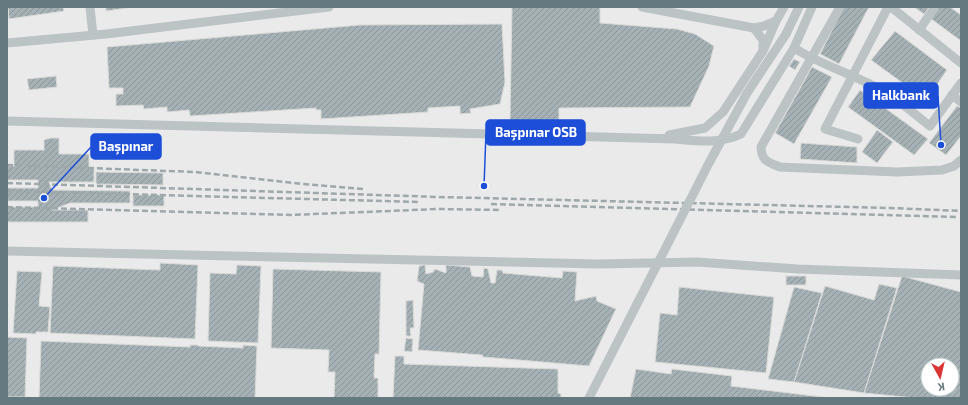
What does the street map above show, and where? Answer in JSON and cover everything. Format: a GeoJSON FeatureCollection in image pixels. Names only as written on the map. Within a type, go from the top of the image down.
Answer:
{"type":"FeatureCollection","features":[{"type":"Feature","properties":{"kind":"street"},"geometry":{"type":"LineString","coordinates":[[90,7],[93,35]]}},
{"type":"Feature","properties":{"kind":"street"},"geometry":{"type":"LineString","coordinates":[[7,43],[93,35],[329,7]]}},
{"type":"Feature","properties":{"kind":"street"},"geometry":{"type":"LineString","coordinates":[[642,7],[754,28],[776,21]]}},
{"type":"Feature","properties":{"kind":"street"},"geometry":{"type":"LineString","coordinates":[[649,138],[705,128],[723,112],[763,51],[784,7]]}},
{"type":"Feature","properties":{"kind":"street"},"geometry":{"type":"LineString","coordinates":[[792,24],[799,7]]}},
{"type":"Feature","properties":{"kind":"street"},"geometry":{"type":"LineString","coordinates":[[589,398],[709,163],[747,93],[792,24],[806,7]]}},
{"type":"Feature","properties":{"kind":"street"},"geometry":{"type":"LineString","coordinates":[[7,121],[649,138],[707,141],[730,139],[741,134],[794,48],[812,7]]}},
{"type":"Feature","properties":{"kind":"street"},"geometry":{"type":"LineString","coordinates":[[840,7],[761,147],[762,156],[767,162],[780,167],[897,172],[942,170],[954,166],[961,160]]}},
{"type":"Feature","properties":{"kind":"street"},"geometry":{"type":"LineString","coordinates":[[858,139],[825,129],[889,7],[961,63]]}},
{"type":"Feature","properties":{"kind":"street"},"geometry":{"type":"LineString","coordinates":[[919,30],[935,7]]}},
{"type":"Feature","properties":{"kind":"street"},"geometry":{"type":"LineString","coordinates":[[754,28],[763,40],[763,51]]}},
{"type":"Feature","properties":{"kind":"street"},"geometry":{"type":"LineString","coordinates":[[794,48],[811,58],[852,75],[886,92],[930,126],[961,83]]}},
{"type":"Feature","properties":{"kind":"street"},"geometry":{"type":"LineString","coordinates":[[952,95],[961,102]]}},
{"type":"Feature","properties":{"kind":"street"},"geometry":{"type":"LineString","coordinates":[[7,251],[605,264],[697,262],[798,269],[961,275]]}},
{"type":"Feature","properties":{"kind":"shaded area"},"geometry":{"type":"Polygon","coordinates":[[[7,7],[961,7],[961,398],[7,398],[7,7]]]}},
{"type":"Feature","properties":{"kind":"building"},"geometry":{"type":"Polygon","coordinates":[[[8,7],[63,7],[64,11],[9,19],[8,7]]]}},
{"type":"Feature","properties":{"kind":"building"},"geometry":{"type":"Polygon","coordinates":[[[106,7],[134,7],[106,11],[106,7]]]}},
{"type":"Feature","properties":{"kind":"building"},"geometry":{"type":"Polygon","coordinates":[[[512,7],[600,7],[600,23],[677,29],[695,34],[714,46],[709,66],[690,107],[559,108],[559,122],[510,121],[512,7]]]}},
{"type":"Feature","properties":{"kind":"building"},"geometry":{"type":"Polygon","coordinates":[[[844,7],[869,7],[839,64],[820,54],[844,7]]]}},
{"type":"Feature","properties":{"kind":"building"},"geometry":{"type":"Polygon","coordinates":[[[914,7],[929,7],[924,14],[914,7]]]}},
{"type":"Feature","properties":{"kind":"building"},"geometry":{"type":"Polygon","coordinates":[[[939,7],[950,7],[961,15],[961,41],[930,18],[939,7]]]}},
{"type":"Feature","properties":{"kind":"building"},"geometry":{"type":"Polygon","coordinates":[[[502,24],[505,82],[500,104],[470,109],[471,113],[460,114],[460,106],[428,108],[428,112],[321,119],[321,110],[316,110],[316,108],[190,116],[189,110],[167,112],[167,107],[144,109],[143,105],[116,106],[116,94],[123,94],[123,88],[109,88],[107,47],[360,25],[502,24]]]}},
{"type":"Feature","properties":{"kind":"building"},"geometry":{"type":"Polygon","coordinates":[[[895,31],[947,70],[926,100],[871,60],[895,31]]]}},
{"type":"Feature","properties":{"kind":"building"},"geometry":{"type":"Polygon","coordinates":[[[794,59],[800,62],[795,70],[789,66],[794,59]]]}},
{"type":"Feature","properties":{"kind":"building"},"geometry":{"type":"Polygon","coordinates":[[[812,67],[832,77],[794,144],[775,133],[812,67]]]}},
{"type":"Feature","properties":{"kind":"building"},"geometry":{"type":"Polygon","coordinates":[[[56,76],[57,87],[29,90],[27,79],[56,76]]]}},
{"type":"Feature","properties":{"kind":"building"},"geometry":{"type":"Polygon","coordinates":[[[860,90],[928,139],[914,155],[848,107],[860,90]]]}},
{"type":"Feature","properties":{"kind":"building"},"geometry":{"type":"Polygon","coordinates":[[[957,106],[961,108],[961,136],[946,155],[929,143],[957,106]]]}},
{"type":"Feature","properties":{"kind":"building"},"geometry":{"type":"Polygon","coordinates":[[[877,130],[893,142],[877,163],[862,152],[877,130]]]}},
{"type":"Feature","properties":{"kind":"building"},"geometry":{"type":"Polygon","coordinates":[[[59,138],[59,154],[89,154],[89,167],[94,167],[94,182],[49,182],[52,190],[130,191],[130,203],[70,203],[52,210],[88,210],[88,222],[7,222],[7,207],[38,207],[38,201],[7,201],[7,188],[38,188],[38,180],[7,180],[7,166],[14,166],[14,150],[44,150],[44,140],[59,138]]]}},
{"type":"Feature","properties":{"kind":"building"},"geometry":{"type":"Polygon","coordinates":[[[801,143],[857,147],[857,163],[800,159],[801,143]]]}},
{"type":"Feature","properties":{"kind":"building"},"geometry":{"type":"Polygon","coordinates":[[[96,172],[163,173],[163,185],[96,184],[96,172]]]}},
{"type":"Feature","properties":{"kind":"building"},"geometry":{"type":"Polygon","coordinates":[[[133,195],[164,195],[164,206],[133,206],[133,195]]]}},
{"type":"Feature","properties":{"kind":"building"},"geometry":{"type":"Polygon","coordinates":[[[160,263],[198,265],[195,339],[50,333],[53,266],[160,270],[160,263]]]}},
{"type":"Feature","properties":{"kind":"building"},"geometry":{"type":"Polygon","coordinates":[[[237,265],[261,266],[258,343],[208,341],[210,273],[236,274],[237,265]]]}},
{"type":"Feature","properties":{"kind":"building"},"geometry":{"type":"Polygon","coordinates":[[[425,265],[426,274],[433,272],[435,269],[446,273],[446,265],[470,267],[472,276],[483,277],[484,268],[488,269],[491,283],[495,283],[497,270],[502,270],[503,273],[562,278],[563,271],[577,272],[575,301],[596,296],[597,301],[616,309],[589,366],[418,350],[424,284],[417,281],[419,266],[425,265]]]}},
{"type":"Feature","properties":{"kind":"building"},"geometry":{"type":"Polygon","coordinates":[[[273,269],[381,272],[379,354],[375,354],[374,378],[378,378],[378,398],[334,398],[335,372],[328,372],[329,350],[271,348],[273,269]]]}},
{"type":"Feature","properties":{"kind":"building"},"geometry":{"type":"Polygon","coordinates":[[[17,271],[42,272],[39,306],[50,307],[48,332],[36,332],[36,334],[13,333],[17,271]]]}},
{"type":"Feature","properties":{"kind":"building"},"geometry":{"type":"Polygon","coordinates":[[[786,276],[806,276],[806,285],[786,285],[786,276]]]}},
{"type":"Feature","properties":{"kind":"building"},"geometry":{"type":"Polygon","coordinates":[[[902,276],[961,292],[961,398],[915,398],[864,393],[902,276]]]}},
{"type":"Feature","properties":{"kind":"building"},"geometry":{"type":"Polygon","coordinates":[[[879,284],[897,288],[864,393],[794,382],[825,286],[874,300],[879,284]]]}},
{"type":"Feature","properties":{"kind":"building"},"geometry":{"type":"Polygon","coordinates":[[[679,287],[774,297],[766,373],[655,362],[660,313],[677,315],[679,287]]]}},
{"type":"Feature","properties":{"kind":"building"},"geometry":{"type":"Polygon","coordinates":[[[794,287],[822,293],[794,382],[768,379],[794,287]]]}},
{"type":"Feature","properties":{"kind":"building"},"geometry":{"type":"Polygon","coordinates":[[[413,300],[414,328],[410,328],[411,336],[406,336],[406,301],[413,300]]]}},
{"type":"Feature","properties":{"kind":"building"},"geometry":{"type":"Polygon","coordinates":[[[7,337],[27,338],[25,397],[7,397],[7,337]]]}},
{"type":"Feature","properties":{"kind":"building"},"geometry":{"type":"Polygon","coordinates":[[[406,338],[413,339],[412,352],[404,351],[406,338]]]}},
{"type":"Feature","properties":{"kind":"building"},"geometry":{"type":"Polygon","coordinates":[[[41,341],[190,347],[190,345],[243,348],[243,345],[257,346],[255,398],[39,398],[41,341]]]}},
{"type":"Feature","properties":{"kind":"building"},"geometry":{"type":"Polygon","coordinates":[[[395,356],[404,356],[404,364],[558,369],[558,393],[561,394],[561,398],[393,398],[395,356]]]}},
{"type":"Feature","properties":{"kind":"building"},"geometry":{"type":"Polygon","coordinates":[[[636,369],[671,374],[672,369],[732,376],[731,386],[831,398],[630,398],[636,369]]]}},
{"type":"Feature","properties":{"kind":"railway"},"geometry":{"type":"LineString","coordinates":[[7,165],[195,172],[363,189]]}},
{"type":"Feature","properties":{"kind":"railway"},"geometry":{"type":"LineString","coordinates":[[7,183],[439,197],[961,211]]}},
{"type":"Feature","properties":{"kind":"railway"},"geometry":{"type":"LineString","coordinates":[[7,191],[419,202]]}},
{"type":"Feature","properties":{"kind":"railway"},"geometry":{"type":"LineString","coordinates":[[491,204],[957,217]]}},
{"type":"Feature","properties":{"kind":"railway"},"geometry":{"type":"LineString","coordinates":[[7,207],[291,215],[437,209],[501,210]]}},
{"type":"Feature","properties":{"kind":"place","name":"Halkbank"},"geometry":{"type":"Point","coordinates":[941,145]}},
{"type":"Feature","properties":{"kind":"place","name":"Başpınar OSB"},"geometry":{"type":"Point","coordinates":[484,186]}},
{"type":"Feature","properties":{"kind":"place","name":"Başpınar"},"geometry":{"type":"Point","coordinates":[44,198]}}]}
